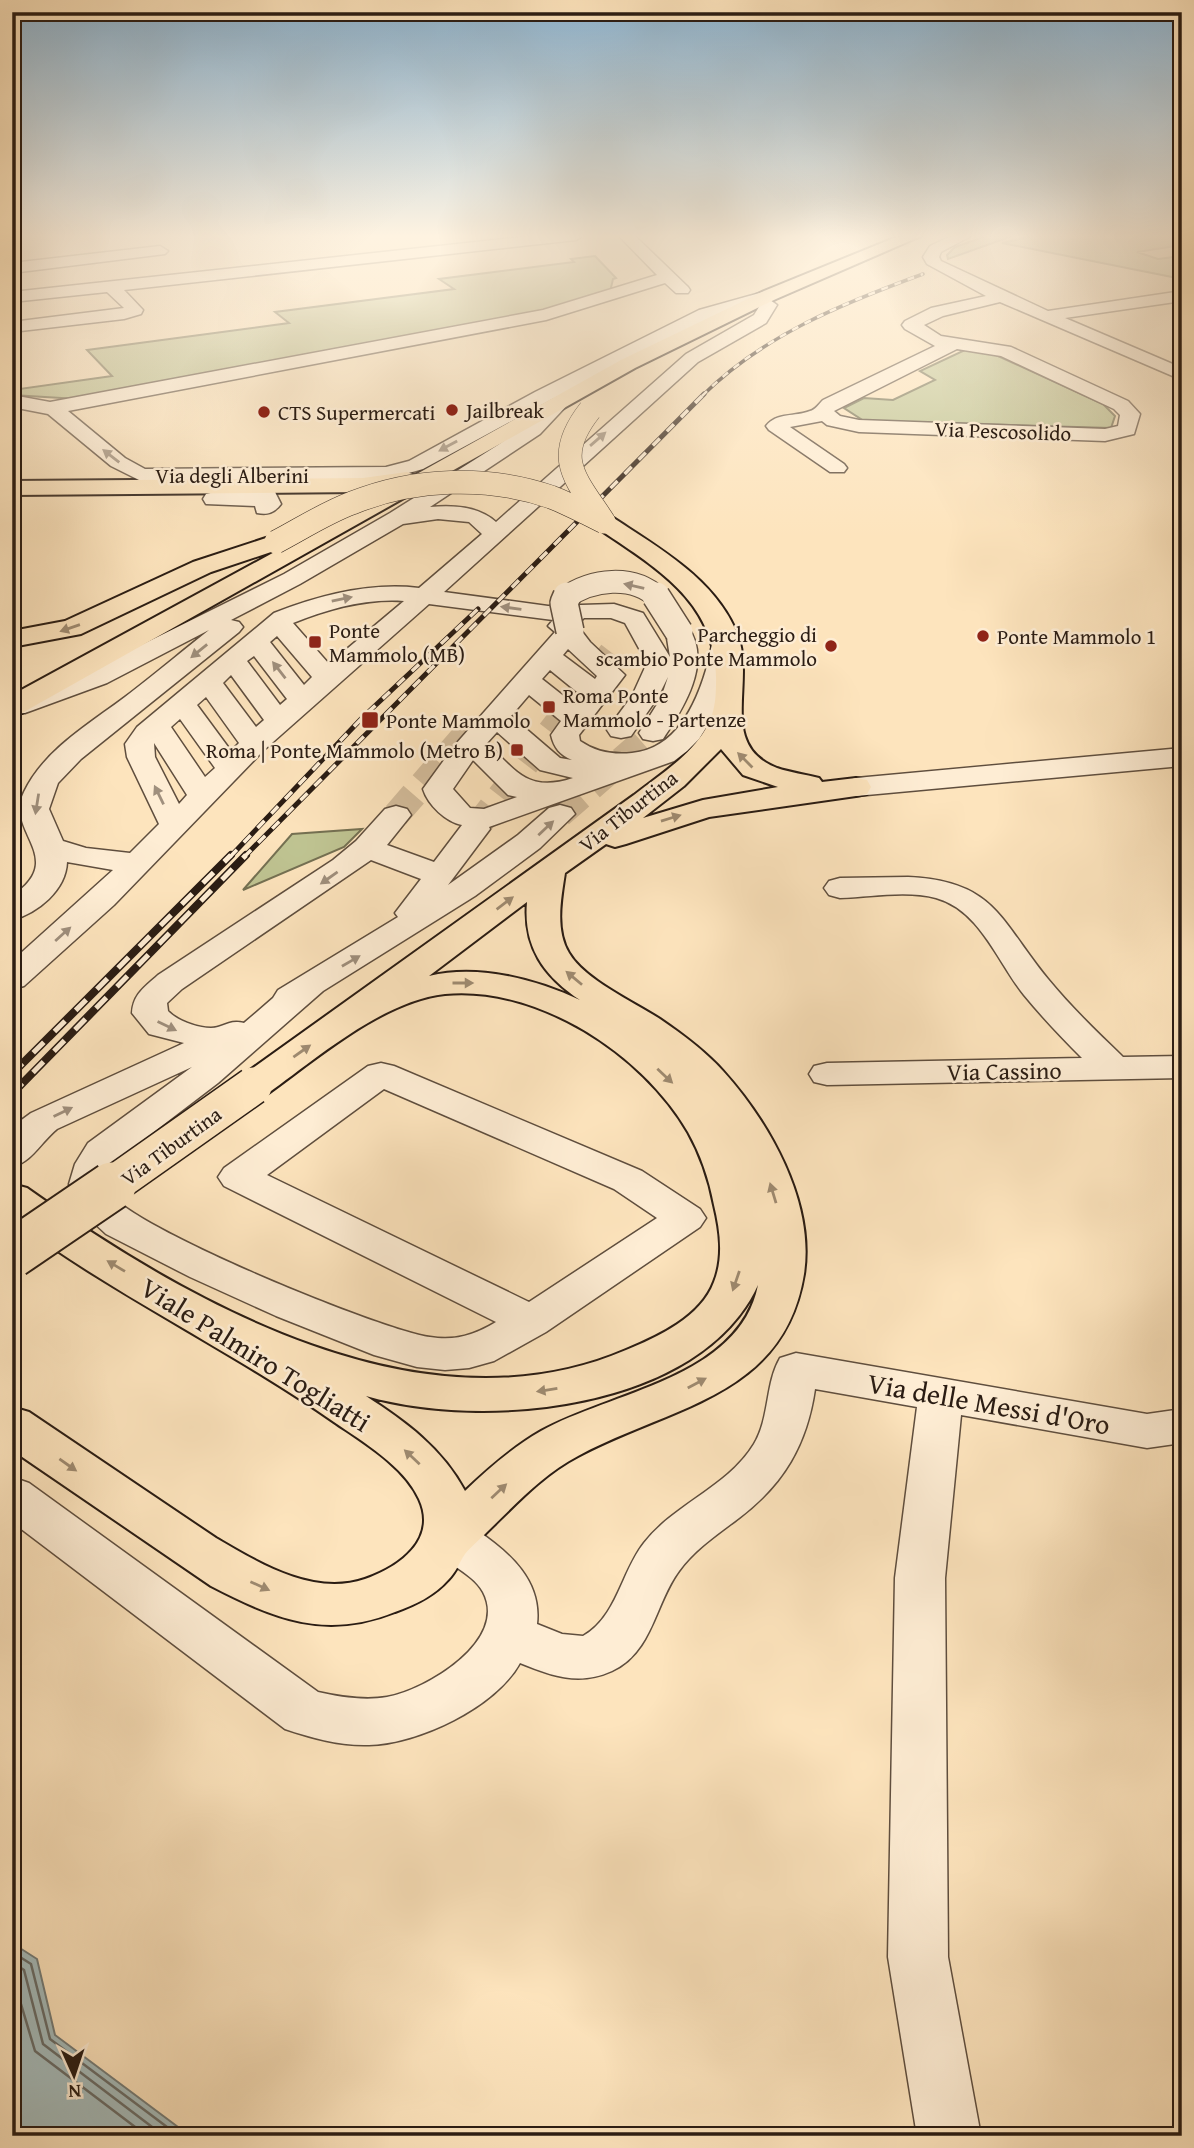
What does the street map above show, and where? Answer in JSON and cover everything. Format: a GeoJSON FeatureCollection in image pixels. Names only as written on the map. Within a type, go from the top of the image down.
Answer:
{"type":"FeatureCollection","features":[{"type":"Feature","properties":{"kind":"main road","name":"Via Tiburtina"},"geometry":{"type":"LineString","coordinates":[[12,706],[446,467],[628,363],[688,336]]}},
{"type":"Feature","properties":{"kind":"main road","name":"Via Tiburtina"},"geometry":{"type":"LineString","coordinates":[[12,1254],[178,1141],[352,1016],[566,859],[694,760],[709,745],[726,721],[732,676],[726,639],[713,613],[695,588],[604,522],[575,477],[567,453],[573,430],[590,410],[628,383],[707,336]]}},
{"type":"Feature","properties":{"kind":"main road"},"geometry":{"type":"LineString","coordinates":[[12,488],[379,484],[409,479],[446,467]]}},
{"type":"Feature","properties":{"kind":"main road"},"geometry":{"type":"LineString","coordinates":[[12,639],[72,628],[167,591],[276,542],[361,499],[398,489],[440,484],[484,484],[532,491],[604,522]]}},
{"type":"Feature","properties":{"kind":"main road"},"geometry":{"type":"LineString","coordinates":[[249,486],[309,490],[335,498],[344,504],[347,511],[332,528]]}},
{"type":"Feature","properties":{"kind":"main road"},"geometry":{"type":"LineString","coordinates":[[12,706],[71,656],[167,591]]}},
{"type":"Feature","properties":{"kind":"main road"},"geometry":{"type":"LineString","coordinates":[[726,721],[733,746],[754,769],[790,781],[856,787]]}},
{"type":"Feature","properties":{"kind":"main road"},"geometry":{"type":"LineString","coordinates":[[12,1425],[214,1563],[267,1590],[292,1598],[350,1603],[369,1601],[389,1594],[430,1566],[450,1537],[541,1454],[592,1428],[677,1393],[735,1359],[760,1334],[767,1322],[777,1301],[784,1272],[783,1241],[775,1196],[759,1153],[744,1127],[714,1087],[683,1054],[571,976],[552,955],[545,939],[543,925],[566,859],[703,809],[856,787]]}},
{"type":"Feature","properties":{"kind":"main road"},"geometry":{"type":"LineString","coordinates":[[216,1327],[352,1374],[394,1385],[444,1393],[511,1394],[579,1384],[641,1364],[698,1332],[709,1323],[732,1292],[740,1272],[742,1253],[738,1209],[732,1183],[713,1138],[672,1083],[613,1034],[551,1000],[524,991],[481,984],[433,986],[352,1016]]}},
{"type":"Feature","properties":{"kind":"main road","name":"Viale Palmiro Togliatti"},"geometry":{"type":"LineString","coordinates":[[12,1198],[58,1231],[216,1327],[265,1352],[407,1451],[439,1489],[448,1512],[450,1537]]}},
{"type":"Feature","properties":{"kind":"street","name":"Via degli Alberini"},"geometry":{"type":"LineString","coordinates":[[12,401],[51,408],[433,336]]}},
{"type":"Feature","properties":{"kind":"street","name":"Via Tiburtina"},"geometry":{"type":"LineString","coordinates":[[394,472],[416,465],[542,396],[661,336]]}},
{"type":"Feature","properties":{"kind":"street"},"geometry":{"type":"LineString","coordinates":[[156,725],[202,797],[302,700],[692,358],[730,336]]}},
{"type":"Feature","properties":{"kind":"street","name":"Via Pescosolido"},"geometry":{"type":"LineString","coordinates":[[824,415],[848,425],[922,429],[1105,435],[1122,433],[1129,428],[1130,414],[1121,405],[1005,351],[954,344],[927,336]]}},
{"type":"Feature","properties":{"kind":"street"},"geometry":{"type":"LineString","coordinates":[[1098,336],[1177,366]]}},
{"type":"Feature","properties":{"kind":"street"},"geometry":{"type":"LineString","coordinates":[[837,468],[776,426],[787,421],[824,415],[825,407],[852,394],[880,395],[918,378],[904,370],[954,344]]}},
{"type":"Feature","properties":{"kind":"street"},"geometry":{"type":"LineString","coordinates":[[12,706],[98,677],[292,579],[398,519],[533,430],[561,401]]}},
{"type":"Feature","properties":{"kind":"street","name":"Via degli Alberini"},"geometry":{"type":"LineString","coordinates":[[51,408],[118,462],[141,475],[361,475],[394,472]]}},
{"type":"Feature","properties":{"kind":"street"},"geometry":{"type":"LineString","coordinates":[[155,487],[174,494],[211,499],[260,500],[267,505],[265,508]]}},
{"type":"Feature","properties":{"kind":"street"},"geometry":{"type":"LineString","coordinates":[[398,519],[433,513],[462,515],[485,522],[493,534]]}},
{"type":"Feature","properties":{"kind":"street"},"geometry":{"type":"LineString","coordinates":[[12,910],[43,888],[51,866],[50,847],[36,821],[35,803],[42,786],[54,771],[88,739],[292,579]]}},
{"type":"Feature","properties":{"kind":"street"},"geometry":{"type":"LineString","coordinates":[[546,768],[519,688],[565,598],[582,587],[615,583],[633,585],[652,592],[669,613],[679,632],[684,659],[681,685],[672,705],[667,742]]}},
{"type":"Feature","properties":{"kind":"street"},"geometry":{"type":"LineString","coordinates":[[12,979],[93,907],[174,826],[138,750],[139,744],[156,725],[288,615],[362,595],[400,593],[548,613],[519,688],[546,768],[522,850],[391,938],[219,1041],[44,1121],[29,1133],[12,1156]]}},
{"type":"Feature","properties":{"kind":"street"},"geometry":{"type":"LineString","coordinates":[[519,688],[614,611],[630,615],[638,622],[660,663],[645,697],[621,730]]}},
{"type":"Feature","properties":{"kind":"street"},"geometry":{"type":"LineString","coordinates":[[278,622],[327,678]]}},
{"type":"Feature","properties":{"kind":"street"},"geometry":{"type":"LineString","coordinates":[[612,653],[638,622]]}},
{"type":"Feature","properties":{"kind":"street"},"geometry":{"type":"LineString","coordinates":[[546,768],[585,773],[622,767],[696,722],[710,697],[722,666],[726,639]]}},
{"type":"Feature","properties":{"kind":"street"},"geometry":{"type":"LineString","coordinates":[[256,641],[302,700]]}},
{"type":"Feature","properties":{"kind":"street"},"geometry":{"type":"LineString","coordinates":[[233,660],[279,722]]}},
{"type":"Feature","properties":{"kind":"street"},"geometry":{"type":"LineString","coordinates":[[208,681],[254,744]]}},
{"type":"Feature","properties":{"kind":"street"},"geometry":{"type":"LineString","coordinates":[[519,688],[546,768]]}},
{"type":"Feature","properties":{"kind":"street"},"geometry":{"type":"LineString","coordinates":[[519,688],[546,768]]}},
{"type":"Feature","properties":{"kind":"street"},"geometry":{"type":"LineString","coordinates":[[182,703],[230,769]]}},
{"type":"Feature","properties":{"kind":"street"},"geometry":{"type":"LineString","coordinates":[[856,787],[1182,757]]}},
{"type":"Feature","properties":{"kind":"street"},"geometry":{"type":"LineString","coordinates":[[219,1041],[162,1026],[150,1013],[149,1001],[170,982],[329,878],[368,848],[396,815]]}},
{"type":"Feature","properties":{"kind":"street"},"geometry":{"type":"LineString","coordinates":[[50,847],[83,857],[137,863]]}},
{"type":"Feature","properties":{"kind":"street"},"geometry":{"type":"LineString","coordinates":[[368,848],[440,875]]}},
{"type":"Feature","properties":{"kind":"street"},"geometry":{"type":"LineString","coordinates":[[840,888],[937,889],[973,905],[990,920],[1034,985],[1114,1069]]}},
{"type":"Feature","properties":{"kind":"street"},"geometry":{"type":"LineString","coordinates":[[311,984],[205,1075],[102,1152],[92,1168],[89,1180],[91,1198],[102,1212],[120,1224],[233,1281],[336,1324],[403,1347],[441,1354],[473,1352],[531,1321],[686,1218],[628,1180],[381,1074],[239,1177],[531,1321]]}},
{"type":"Feature","properties":{"kind":"street","name":"Via Cassino"},"geometry":{"type":"LineString","coordinates":[[827,1074],[1182,1067]]}},
{"type":"Feature","properties":{"kind":"street","name":"Via delle Messi d'Oro"},"geometry":{"type":"LineString","coordinates":[[508,1635],[568,1657],[595,1655],[613,1642],[639,1602],[649,1577],[663,1555],[680,1537],[736,1493],[764,1466],[777,1448],[796,1369],[1147,1431],[1182,1426]]}},
{"type":"Feature","properties":{"kind":"street"},"geometry":{"type":"LineString","coordinates":[[941,1394],[920,1578],[918,1957],[949,2136]]}},
{"type":"Feature","properties":{"kind":"street"},"geometry":{"type":"LineString","coordinates":[[12,1496],[304,1712],[339,1721],[365,1722],[408,1716],[441,1702],[472,1682],[494,1659],[508,1635],[512,1603],[507,1587],[497,1574],[450,1537]]}},
{"type":"Feature","properties":{"kind":"lane"},"geometry":{"type":"LineString","coordinates":[[519,688],[546,768]]}},
{"type":"Feature","properties":{"kind":"lane"},"geometry":{"type":"LineString","coordinates":[[391,938],[440,875],[546,768],[622,767]]}},
{"type":"Feature","properties":{"kind":"lane"},"geometry":{"type":"LineString","coordinates":[[174,826],[202,797]]}},
{"type":"Feature","properties":{"kind":"green space"},"geometry":{"type":"Polygon","coordinates":[[[190,336],[415,336],[78,399],[12,395],[12,390],[112,376],[87,350],[190,336]]]}},
{"type":"Feature","properties":{"kind":"green space"},"geometry":{"type":"Polygon","coordinates":[[[967,349],[987,351],[1103,404],[1115,416],[1111,428],[864,421],[844,408],[864,398],[893,400],[935,380],[920,371],[967,349]]]}},
{"type":"Feature","properties":{"kind":"green space"},"geometry":{"type":"Polygon","coordinates":[[[362,829],[344,847],[243,890],[292,834],[362,829]]]}},
{"type":"Feature","properties":{"kind":"water"},"geometry":{"type":"Polygon","coordinates":[[[12,1943],[37,1959],[55,2035],[190,2136],[12,2136],[12,1943]]]}},
{"type":"Feature","properties":{"kind":"tunnel"},"geometry":{"type":"LineString","coordinates":[[475,829],[612,653]]}},
{"type":"Feature","properties":{"kind":"tunnel"},"geometry":{"type":"LineString","coordinates":[[396,815],[475,724]]}},
{"type":"Feature","properties":{"kind":"tunnel"},"geometry":{"type":"LineString","coordinates":[[560,814],[653,733]]}},
{"type":"Feature","properties":{"kind":"railway"},"geometry":{"type":"LineString","coordinates":[[702,396],[751,355],[781,336]]}},
{"type":"Feature","properties":{"kind":"railway"},"geometry":{"type":"LineString","coordinates":[[244,857],[702,396]]}},
{"type":"Feature","properties":{"kind":"railway"},"geometry":{"type":"LineString","coordinates":[[230,857],[362,718],[478,609]]}},
{"type":"Feature","properties":{"kind":"railway"},"geometry":{"type":"LineString","coordinates":[[12,1074],[231,855]]}},
{"type":"Feature","properties":{"kind":"railway"},"geometry":{"type":"LineString","coordinates":[[12,1094],[246,855]]}},
{"type":"Feature","properties":{"kind":"place","name":"Jailbreak"},"geometry":{"type":"Point","coordinates":[452,410]}},
{"type":"Feature","properties":{"kind":"place","name":"CTS Supermercati"},"geometry":{"type":"Point","coordinates":[264,412]}},
{"type":"Feature","properties":{"kind":"place","name":"Ponte Mammolo 1"},"geometry":{"type":"Point","coordinates":[983,636]}},
{"type":"Feature","properties":{"kind":"place","name":"Ponte Mammolo (MB)"},"geometry":{"type":"Point","coordinates":[315,642]}},
{"type":"Feature","properties":{"kind":"place","name":"Parcheggio di scambio Ponte Mammolo"},"geometry":{"type":"Point","coordinates":[831,646]}},
{"type":"Feature","properties":{"kind":"place","name":"Roma Ponte Mammolo - Partenze"},"geometry":{"type":"Point","coordinates":[549,707]}},
{"type":"Feature","properties":{"kind":"place","name":"Ponte Mammolo"},"geometry":{"type":"Point","coordinates":[370,720]}},
{"type":"Feature","properties":{"kind":"place","name":"Roma | Ponte Mammolo (Metro B)"},"geometry":{"type":"Point","coordinates":[517,750]}}]}
